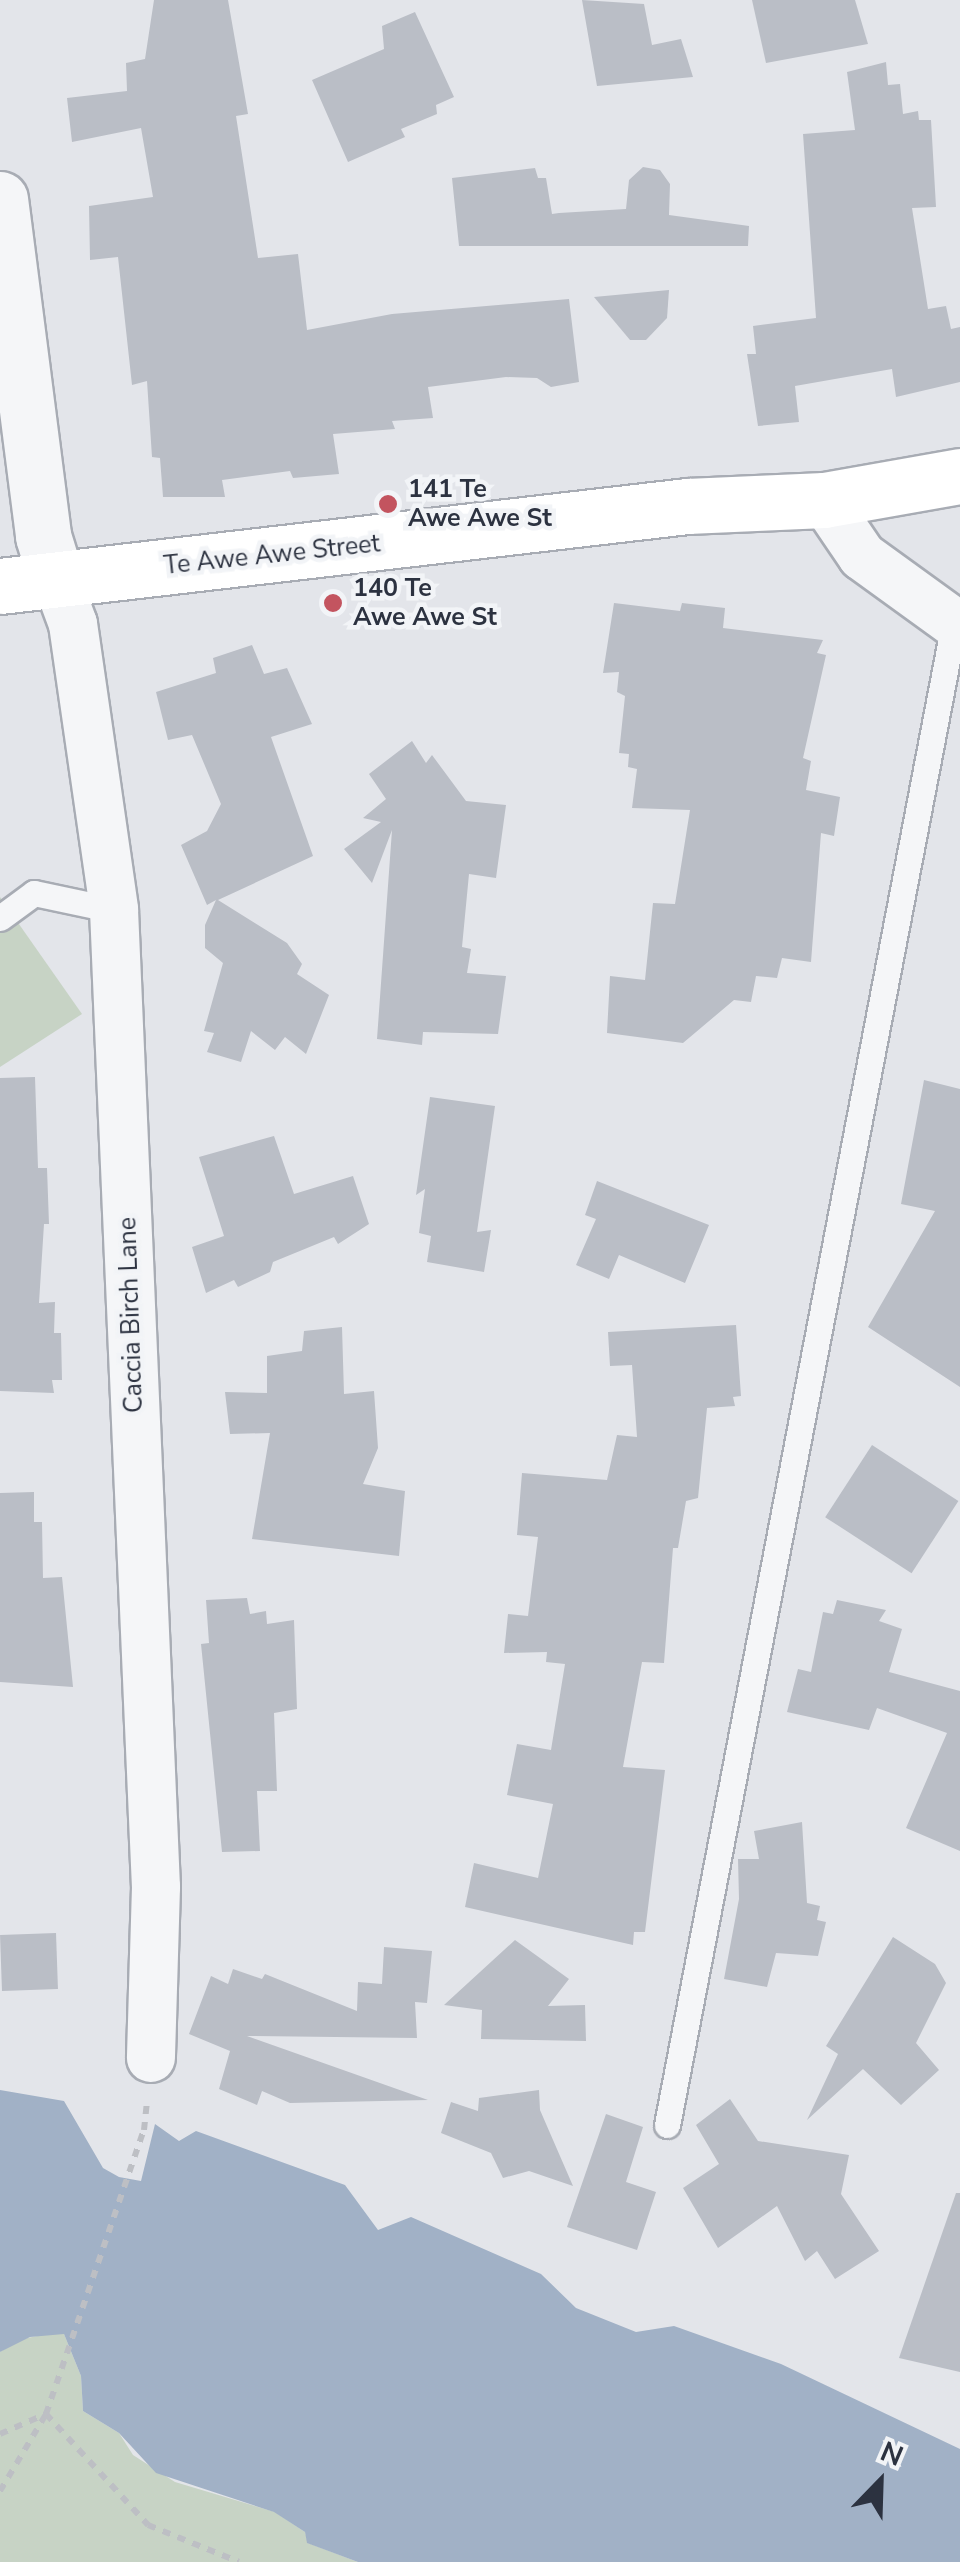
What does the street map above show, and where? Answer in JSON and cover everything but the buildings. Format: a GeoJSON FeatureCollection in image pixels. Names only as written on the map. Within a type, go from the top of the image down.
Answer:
{"type":"FeatureCollection","features":[{"type":"Feature","properties":{"kind":"main road","name":"Te Awe Awe Street"},"geometry":{"type":"LineString","coordinates":[[0,586],[202,567],[687,506],[824,500],[960,476]]}},
{"type":"Feature","properties":{"kind":"street"},"geometry":{"type":"LineString","coordinates":[[0,199],[43,536],[56,578]]}},
{"type":"Feature","properties":{"kind":"street"},"geometry":{"type":"LineString","coordinates":[[824,500],[862,556],[957,625]]}},
{"type":"Feature","properties":{"kind":"street","name":"Caccia Birch Lane"},"geometry":{"type":"LineString","coordinates":[[56,578],[73,624],[114,910],[156,1888],[151,2058]]}},
{"type":"Feature","properties":{"kind":"lane"},"geometry":{"type":"LineString","coordinates":[[667,2126],[957,625]]}},
{"type":"Feature","properties":{"kind":"lane"},"geometry":{"type":"LineString","coordinates":[[0,918],[34,893],[114,910]]}},
{"type":"Feature","properties":{"kind":"path"},"geometry":{"type":"LineString","coordinates":[[0,2491],[46,2414],[144,2130],[151,2058]]}},
{"type":"Feature","properties":{"kind":"path"},"geometry":{"type":"LineString","coordinates":[[0,2434],[46,2414]]}},
{"type":"Feature","properties":{"kind":"path"},"geometry":{"type":"LineString","coordinates":[[46,2414],[148,2525],[239,2562]]}},
{"type":"Feature","properties":{"kind":"green space"},"geometry":{"type":"Polygon","coordinates":[[[0,897],[82,1014],[0,1067],[0,897]]]}},
{"type":"Feature","properties":{"kind":"green space"},"geometry":{"type":"Polygon","coordinates":[[[56,2332],[64,2334],[81,2376],[83,2411],[119,2433],[133,2455],[175,2482],[275,2512],[305,2532],[308,2543],[358,2562],[0,2562],[0,2352],[18,2340],[56,2332]]]}},
{"type":"Feature","properties":{"kind":"water"},"geometry":{"type":"Polygon","coordinates":[[[0,2090],[64,2101],[103,2168],[119,2177],[141,2181],[155,2124],[179,2141],[196,2131],[345,2185],[378,2230],[411,2217],[541,2274],[576,2308],[636,2332],[674,2326],[781,2364],[960,2449],[960,2562],[358,2562],[307,2543],[305,2532],[274,2512],[156,2473],[119,2433],[83,2411],[81,2376],[64,2334],[30,2337],[0,2352],[0,2090]]]}},
{"type":"Feature","properties":{"kind":"place","name":"141 Te Awe Awe St"},"geometry":{"type":"Point","coordinates":[388,504]}},
{"type":"Feature","properties":{"kind":"place","name":"140 Te Awe Awe St"},"geometry":{"type":"Point","coordinates":[333,603]}}]}
